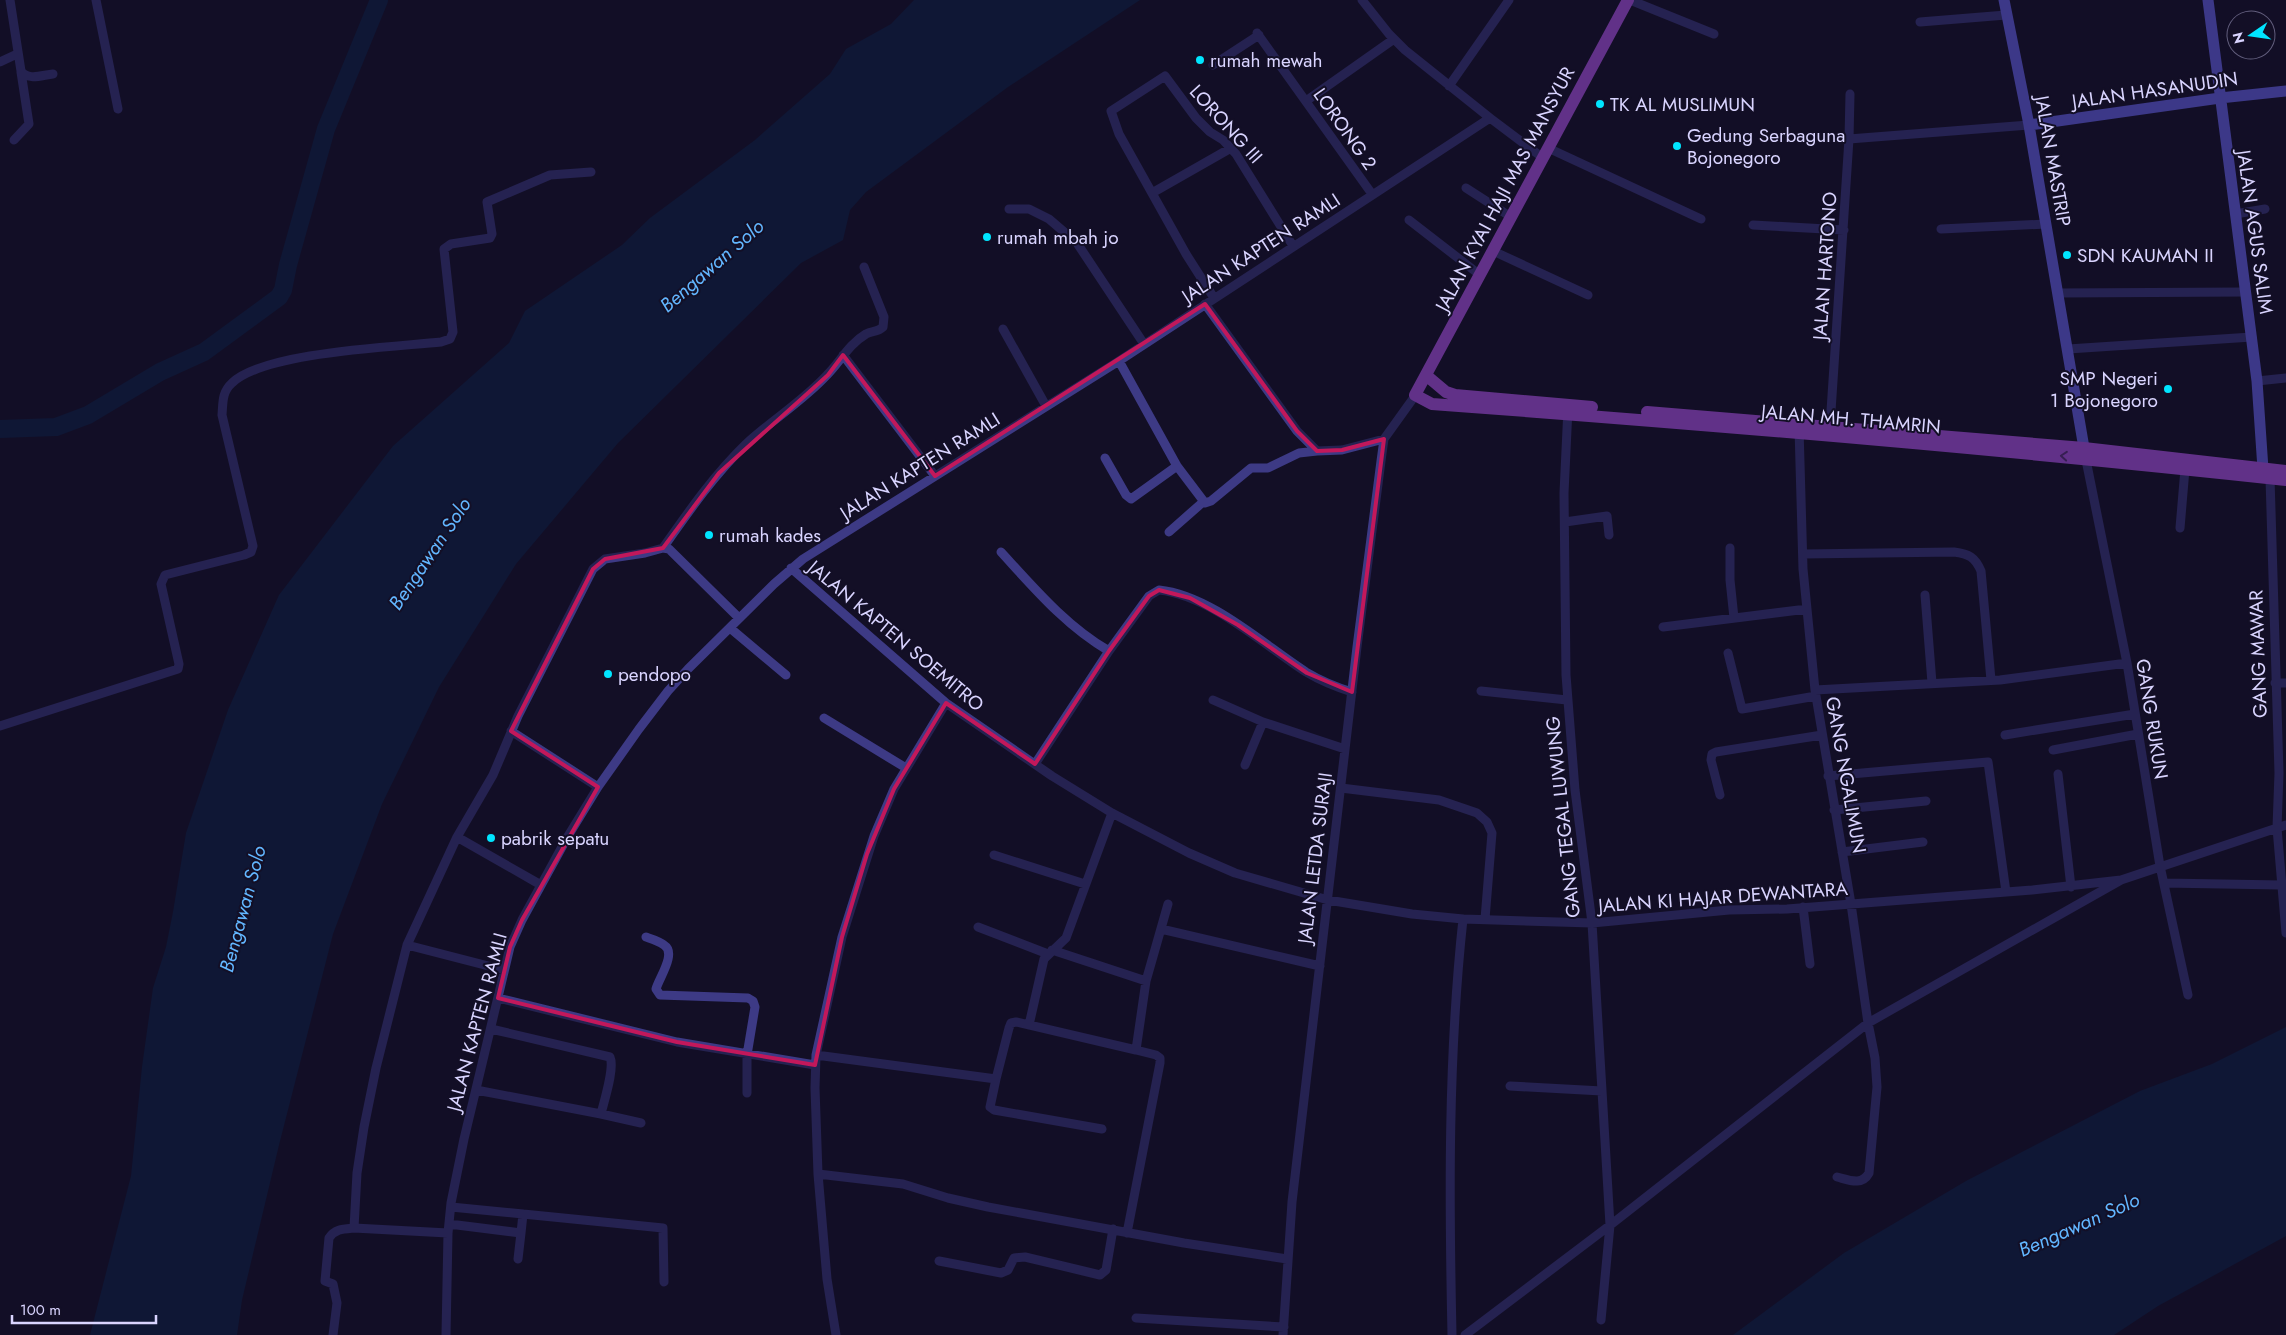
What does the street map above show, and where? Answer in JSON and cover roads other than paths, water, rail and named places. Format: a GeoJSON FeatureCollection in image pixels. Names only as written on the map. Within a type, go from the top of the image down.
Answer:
{"type":"FeatureCollection","features":[{"type":"Feature","properties":{"kind":"main road","name":"JALAN KYAI HAJI MAS MANSYUR"},"geometry":{"type":"LineString","coordinates":[[1413,398],[1427,376],[1629,0]]}},
{"type":"Feature","properties":{"kind":"main road","name":"JALAN MASTRIP"},"geometry":{"type":"LineString","coordinates":[[2004,0],[2029,125],[2085,453]]}},
{"type":"Feature","properties":{"kind":"main road","name":"JALAN AGUS SALIM"},"geometry":{"type":"LineString","coordinates":[[2208,0],[2252,337],[2265,475]]}},
{"type":"Feature","properties":{"kind":"main road","name":"JALAN HASANUDIN"},"geometry":{"type":"LineString","coordinates":[[2029,125],[2220,98],[2286,92]]}},
{"type":"Feature","properties":{"kind":"main road","name":"JALAN MH. THAMRIN"},"geometry":{"type":"LineString","coordinates":[[1427,376],[1449,394],[1568,410]]}},
{"type":"Feature","properties":{"kind":"main road"},"geometry":{"type":"LineString","coordinates":[[1441,388],[1442,404]]}},
{"type":"Feature","properties":{"kind":"main road","name":"JALAN MH. THAMRIN"},"geometry":{"type":"LineString","coordinates":[[1413,398],[1442,404],[1568,410],[2085,453],[2185,469],[2265,475],[2286,471]]}},
{"type":"Feature","properties":{"kind":"main road","name":"JALAN MH. THAMRIN"},"geometry":{"type":"LineString","coordinates":[[1799,428],[1830,426],[2085,453],[2265,475],[2286,480]]}},
{"type":"Feature","properties":{"kind":"street"},"geometry":{"type":"LineString","coordinates":[[10,0],[29,124],[14,140]]}},
{"type":"Feature","properties":{"kind":"street"},"geometry":{"type":"LineString","coordinates":[[96,0],[118,109]]}},
{"type":"Feature","properties":{"kind":"street"},"geometry":{"type":"LineString","coordinates":[[1362,0],[1394,40],[1490,118],[1546,153],[1701,219]]}},
{"type":"Feature","properties":{"kind":"street"},"geometry":{"type":"LineString","coordinates":[[1449,86],[1509,0]]}},
{"type":"Feature","properties":{"kind":"street"},"geometry":{"type":"LineString","coordinates":[[1629,0],[1714,34]]}},
{"type":"Feature","properties":{"kind":"street"},"geometry":{"type":"LineString","coordinates":[[1920,22],[2006,15]]}},
{"type":"Feature","properties":{"kind":"street","name":"LORONG 2"},"geometry":{"type":"LineString","coordinates":[[1213,65],[1258,34],[1372,194]]}},
{"type":"Feature","properties":{"kind":"street"},"geometry":{"type":"LineString","coordinates":[[1306,101],[1394,40]]}},
{"type":"Feature","properties":{"kind":"street"},"geometry":{"type":"LineString","coordinates":[[0,62],[17,54]]}},
{"type":"Feature","properties":{"kind":"street"},"geometry":{"type":"LineString","coordinates":[[21,71],[24,76],[30,77],[53,74]]}},
{"type":"Feature","properties":{"kind":"street","name":"LORONG III"},"geometry":{"type":"LineString","coordinates":[[1152,194],[1119,134],[1111,111],[1165,76],[1196,118],[1231,148],[1251,174],[1293,246]]}},
{"type":"Feature","properties":{"kind":"street","name":"JALAN HARTONO"},"geometry":{"type":"LineString","coordinates":[[1830,426],[1844,230],[1850,94]]}},
{"type":"Feature","properties":{"kind":"street","name":"JALAN KAPTEN RAMLI"},"geometry":{"type":"LineString","coordinates":[[446,1335],[450,1207],[510,947],[541,885],[598,787],[668,691],[739,618],[802,558],[1118,361],[1490,118]]}},
{"type":"Feature","properties":{"kind":"street"},"geometry":{"type":"LineString","coordinates":[[1849,139],[2029,125]]}},
{"type":"Feature","properties":{"kind":"street"},"geometry":{"type":"LineString","coordinates":[[1214,298],[1152,194],[1231,148]]}},
{"type":"Feature","properties":{"kind":"street"},"geometry":{"type":"LineString","coordinates":[[0,726],[178,669],[179,664],[161,584],[163,578],[165,575],[244,556],[251,552],[253,546],[222,414],[223,396],[230,384],[243,374],[291,360],[332,353],[441,342],[450,339],[453,332],[444,249],[451,244],[490,238],[492,234],[487,202],[550,175],[591,172]]}},
{"type":"Feature","properties":{"kind":"street"},"geometry":{"type":"LineString","coordinates":[[1466,188],[1511,217]]}},
{"type":"Feature","properties":{"kind":"street"},"geometry":{"type":"LineString","coordinates":[[1009,209],[1029,208],[1049,219],[1077,243],[1144,344]]}},
{"type":"Feature","properties":{"kind":"street"},"geometry":{"type":"LineString","coordinates":[[2235,214],[2265,209]]}},
{"type":"Feature","properties":{"kind":"street"},"geometry":{"type":"LineString","coordinates":[[1410,220],[1480,275]]}},
{"type":"Feature","properties":{"kind":"street"},"geometry":{"type":"LineString","coordinates":[[1941,229],[2046,224]]}},
{"type":"Feature","properties":{"kind":"street"},"geometry":{"type":"LineString","coordinates":[[1753,225],[1844,230]]}},
{"type":"Feature","properties":{"kind":"street"},"geometry":{"type":"LineString","coordinates":[[1493,251],[1588,295]]}},
{"type":"Feature","properties":{"kind":"street"},"geometry":{"type":"LineString","coordinates":[[354,1228],[357,1173],[364,1127],[376,1068],[407,945],[457,837],[493,775],[552,646],[593,569],[604,559],[645,553],[663,548],[719,473],[758,434],[828,374],[843,355],[867,334],[879,331],[883,327],[884,317],[864,267]]}},
{"type":"Feature","properties":{"kind":"street"},"geometry":{"type":"LineString","coordinates":[[2058,293],[2246,292]]}},
{"type":"Feature","properties":{"kind":"street"},"geometry":{"type":"LineString","coordinates":[[1205,304],[1297,431],[1317,451]]}},
{"type":"Feature","properties":{"kind":"street"},"geometry":{"type":"LineString","coordinates":[[1003,329],[1046,406]]}},
{"type":"Feature","properties":{"kind":"street"},"geometry":{"type":"LineString","coordinates":[[2068,348],[2252,337]]}},
{"type":"Feature","properties":{"kind":"street"},"geometry":{"type":"LineString","coordinates":[[843,355],[935,476]]}},
{"type":"Feature","properties":{"kind":"street"},"geometry":{"type":"LineString","coordinates":[[1118,361],[1177,466],[1203,502]]}},
{"type":"Feature","properties":{"kind":"street"},"geometry":{"type":"LineString","coordinates":[[2257,381],[2286,378]]}},
{"type":"Feature","properties":{"kind":"street","name":"JALAN LETDA SURAJI"},"geometry":{"type":"LineString","coordinates":[[1283,1331],[1286,1305],[1287,1259],[1320,966],[1381,461],[1384,443],[1413,398]]}},
{"type":"Feature","properties":{"kind":"street","name":"GANG TEGAL LUWUNG"},"geometry":{"type":"LineString","coordinates":[[1568,410],[1565,522],[1567,700],[1575,790],[1592,923],[1610,1225],[1601,1320]]}},
{"type":"Feature","properties":{"kind":"street","name":"GANG NGALIMUN"},"geometry":{"type":"LineString","coordinates":[[1799,428],[1803,554],[1815,693],[1851,904],[1868,1023],[1875,1058],[1877,1087],[1869,1173],[1866,1179],[1860,1181],[1836,1178]]}},
{"type":"Feature","properties":{"kind":"street"},"geometry":{"type":"LineString","coordinates":[[1169,532],[1203,502],[1211,502],[1251,468],[1268,468],[1299,453],[1342,450],[1384,443]]}},
{"type":"Feature","properties":{"kind":"street","name":"GANG RUKUN"},"geometry":{"type":"LineString","coordinates":[[2085,453],[2127,663],[2160,866],[2188,995]]}},
{"type":"Feature","properties":{"kind":"street"},"geometry":{"type":"LineString","coordinates":[[1105,458],[1128,498],[1131,499],[1177,466]]}},
{"type":"Feature","properties":{"kind":"street"},"geometry":{"type":"LineString","coordinates":[[2180,528],[2185,469]]}},
{"type":"Feature","properties":{"kind":"street","name":"GANG MAWAR"},"geometry":{"type":"LineString","coordinates":[[2265,475],[2282,826],[2281,885],[2286,933]]}},
{"type":"Feature","properties":{"kind":"street"},"geometry":{"type":"LineString","coordinates":[[1565,522],[1607,516],[1609,535]]}},
{"type":"Feature","properties":{"kind":"street"},"geometry":{"type":"LineString","coordinates":[[663,548],[675,554],[739,618]]}},
{"type":"Feature","properties":{"kind":"street"},"geometry":{"type":"LineString","coordinates":[[1730,548],[1730,580],[1734,618]]}},
{"type":"Feature","properties":{"kind":"street"},"geometry":{"type":"LineString","coordinates":[[1001,552],[1070,623],[1091,640],[1109,651]]}},
{"type":"Feature","properties":{"kind":"street"},"geometry":{"type":"LineString","coordinates":[[1803,554],[1966,553],[1976,560],[1981,571],[1990,680]]}},
{"type":"Feature","properties":{"kind":"street","name":"JALAN KAPTEN SOEMITRO"},"geometry":{"type":"LineString","coordinates":[[791,568],[946,703],[1035,764],[1112,813],[1189,853],[1235,873],[1328,900]]}},
{"type":"Feature","properties":{"kind":"street"},"geometry":{"type":"LineString","coordinates":[[1035,764],[1109,651],[1154,592],[1166,591],[1190,598],[1259,638],[1327,684],[1352,692]]}},
{"type":"Feature","properties":{"kind":"street"},"geometry":{"type":"LineString","coordinates":[[1925,595],[1932,684]]}},
{"type":"Feature","properties":{"kind":"street"},"geometry":{"type":"LineString","coordinates":[[1662,627],[1807,609]]}},
{"type":"Feature","properties":{"kind":"street"},"geometry":{"type":"LineString","coordinates":[[730,628],[786,675]]}},
{"type":"Feature","properties":{"kind":"street"},"geometry":{"type":"LineString","coordinates":[[1728,653],[1742,709],[1815,693],[1990,680],[2127,663]]}},
{"type":"Feature","properties":{"kind":"street"},"geometry":{"type":"LineString","coordinates":[[2275,683],[2286,683]]}},
{"type":"Feature","properties":{"kind":"street"},"geometry":{"type":"LineString","coordinates":[[1480,691],[1567,700]]}},
{"type":"Feature","properties":{"kind":"street"},"geometry":{"type":"LineString","coordinates":[[1214,700],[1263,722],[1345,749]]}},
{"type":"Feature","properties":{"kind":"street"},"geometry":{"type":"LineString","coordinates":[[836,1335],[827,1279],[818,1174],[816,1055],[842,937],[883,813],[906,768],[946,703]]}},
{"type":"Feature","properties":{"kind":"street"},"geometry":{"type":"LineString","coordinates":[[2005,735],[2135,714]]}},
{"type":"Feature","properties":{"kind":"street"},"geometry":{"type":"LineString","coordinates":[[824,718],[906,768]]}},
{"type":"Feature","properties":{"kind":"street"},"geometry":{"type":"LineString","coordinates":[[1245,765],[1263,722]]}},
{"type":"Feature","properties":{"kind":"street"},"geometry":{"type":"LineString","coordinates":[[512,731],[598,787]]}},
{"type":"Feature","properties":{"kind":"street"},"geometry":{"type":"LineString","coordinates":[[2054,750],[2138,734]]}},
{"type":"Feature","properties":{"kind":"street"},"geometry":{"type":"LineString","coordinates":[[1720,795],[1712,754],[1822,735]]}},
{"type":"Feature","properties":{"kind":"street"},"geometry":{"type":"LineString","coordinates":[[1828,776],[1988,762],[2006,892]]}},
{"type":"Feature","properties":{"kind":"street"},"geometry":{"type":"LineString","coordinates":[[2058,774],[2070,887]]}},
{"type":"Feature","properties":{"kind":"street"},"geometry":{"type":"LineString","coordinates":[[1341,788],[1439,800],[1476,813],[1487,822],[1492,833],[1485,919]]}},
{"type":"Feature","properties":{"kind":"street"},"geometry":{"type":"LineString","coordinates":[[1834,810],[1926,801]]}},
{"type":"Feature","properties":{"kind":"street"},"geometry":{"type":"LineString","coordinates":[[1029,1025],[1044,959],[1066,938],[1084,884],[1112,813]]}},
{"type":"Feature","properties":{"kind":"street"},"geometry":{"type":"LineString","coordinates":[[1465,1335],[1610,1225],[1868,1023],[2121,880],[2282,826]]}},
{"type":"Feature","properties":{"kind":"street"},"geometry":{"type":"LineString","coordinates":[[457,837],[541,885]]}},
{"type":"Feature","properties":{"kind":"street"},"geometry":{"type":"LineString","coordinates":[[1842,852],[1923,842]]}},
{"type":"Feature","properties":{"kind":"street"},"geometry":{"type":"LineString","coordinates":[[994,855],[1084,884]]}},
{"type":"Feature","properties":{"kind":"street","name":"JALAN KI HAJAR DEWANTARA"},"geometry":{"type":"LineString","coordinates":[[1328,900],[1412,914],[1463,919],[1592,923],[1729,910],[1851,904],[2070,887],[2121,880]]}},
{"type":"Feature","properties":{"kind":"street"},"geometry":{"type":"LineString","coordinates":[[2164,883],[2281,885]]}},
{"type":"Feature","properties":{"kind":"street"},"geometry":{"type":"LineString","coordinates":[[1136,1050],[1146,981],[1168,904]]}},
{"type":"Feature","properties":{"kind":"street"},"geometry":{"type":"LineString","coordinates":[[1803,907],[1810,964]]}},
{"type":"Feature","properties":{"kind":"street"},"geometry":{"type":"LineString","coordinates":[[1452,1335],[1450,1173],[1455,992],[1463,919]]}},
{"type":"Feature","properties":{"kind":"street"},"geometry":{"type":"LineString","coordinates":[[978,927],[1050,952],[1146,981]]}},
{"type":"Feature","properties":{"kind":"street"},"geometry":{"type":"LineString","coordinates":[[1161,928],[1320,966]]}},
{"type":"Feature","properties":{"kind":"street"},"geometry":{"type":"LineString","coordinates":[[646,937],[665,945],[669,950],[668,959],[656,988],[660,995],[748,998],[753,1001],[755,1007],[747,1056],[747,1093]]}},
{"type":"Feature","properties":{"kind":"street"},"geometry":{"type":"LineString","coordinates":[[407,945],[504,970]]}},
{"type":"Feature","properties":{"kind":"street"},"geometry":{"type":"LineString","coordinates":[[498,998],[677,1042],[747,1056],[815,1065]]}},
{"type":"Feature","properties":{"kind":"street"},"geometry":{"type":"LineString","coordinates":[[1102,1129],[994,1110],[990,1107],[1011,1023],[1016,1022],[1136,1050],[1156,1055],[1160,1058],[1127,1233]]}},
{"type":"Feature","properties":{"kind":"street"},"geometry":{"type":"LineString","coordinates":[[490,1029],[611,1057],[608,1085],[601,1114]]}},
{"type":"Feature","properties":{"kind":"street"},"geometry":{"type":"LineString","coordinates":[[816,1055],[996,1079]]}},
{"type":"Feature","properties":{"kind":"street"},"geometry":{"type":"LineString","coordinates":[[1510,1086],[1602,1091]]}},
{"type":"Feature","properties":{"kind":"street"},"geometry":{"type":"LineString","coordinates":[[476,1090],[641,1122]]}},
{"type":"Feature","properties":{"kind":"street"},"geometry":{"type":"LineString","coordinates":[[818,1174],[903,1184],[948,1198],[988,1207],[1127,1233],[1287,1259]]}},
{"type":"Feature","properties":{"kind":"street"},"geometry":{"type":"LineString","coordinates":[[450,1207],[663,1228],[664,1282]]}},
{"type":"Feature","properties":{"kind":"street"},"geometry":{"type":"LineString","coordinates":[[518,1259],[523,1214]]}},
{"type":"Feature","properties":{"kind":"street"},"geometry":{"type":"LineString","coordinates":[[332,1335],[337,1303],[333,1284],[325,1281],[329,1238],[339,1229],[448,1229],[521,1233]]}},
{"type":"Feature","properties":{"kind":"street"},"geometry":{"type":"LineString","coordinates":[[939,1261],[1001,1273],[1008,1270],[1014,1258],[1024,1257],[1100,1275],[1106,1270],[1113,1229]]}},
{"type":"Feature","properties":{"kind":"street"},"geometry":{"type":"LineString","coordinates":[[1136,1318],[1283,1331]]}},
{"type":"Feature","properties":{"kind":"water","name":"Bengawan Solo"},"geometry":{"type":"Polygon","coordinates":[[[914,0],[1140,0],[1008,87],[866,192],[850,210],[843,240],[801,263],[618,443],[516,564],[439,687],[382,804],[333,934],[279,1145],[242,1300],[237,1335],[90,1335],[131,1176],[142,1067],[153,988],[166,947],[186,833],[228,710],[279,595],[393,446],[509,343],[525,311],[622,245],[650,218],[755,140],[830,74],[846,49],[891,24],[914,0]]]}},
{"type":"Feature","properties":{"kind":"water","name":"Bengawan Solo"},"geometry":{"type":"Polygon","coordinates":[[[2286,1027],[2286,1236],[2158,1306],[2114,1335],[1733,1335],[1844,1253],[1966,1181],[2140,1091],[2212,1064],[2286,1027]]]}},
{"type":"Feature","properties":{"kind":"waterway"},"geometry":{"type":"LineString","coordinates":[[0,429],[56,427],[88,415],[160,372],[204,352],[279,297],[283,290],[288,265],[326,129],[379,0]]}},
{"type":"Feature","properties":{"kind":"place","name":"rumah mewah"},"geometry":{"type":"Point","coordinates":[1200,60]}},
{"type":"Feature","properties":{"kind":"place","name":"TK AL MUSLIMUN"},"geometry":{"type":"Point","coordinates":[1600,104]}},
{"type":"Feature","properties":{"kind":"place","name":"Gedung Serbaguna Bojonegoro"},"geometry":{"type":"Point","coordinates":[1677,146]}},
{"type":"Feature","properties":{"kind":"place","name":"rumah mbah jo"},"geometry":{"type":"Point","coordinates":[987,237]}},
{"type":"Feature","properties":{"kind":"place","name":"SDN KAUMAN II"},"geometry":{"type":"Point","coordinates":[2067,255]}},
{"type":"Feature","properties":{"kind":"place","name":"SMP Negeri 1 Bojonegoro"},"geometry":{"type":"Point","coordinates":[2168,389]}},
{"type":"Feature","properties":{"kind":"place","name":"rumah kades"},"geometry":{"type":"Point","coordinates":[709,535]}},
{"type":"Feature","properties":{"kind":"place","name":"pendopo"},"geometry":{"type":"Point","coordinates":[608,674]}},
{"type":"Feature","properties":{"kind":"place","name":"pabrik sepatu"},"geometry":{"type":"Point","coordinates":[491,838]}}]}
